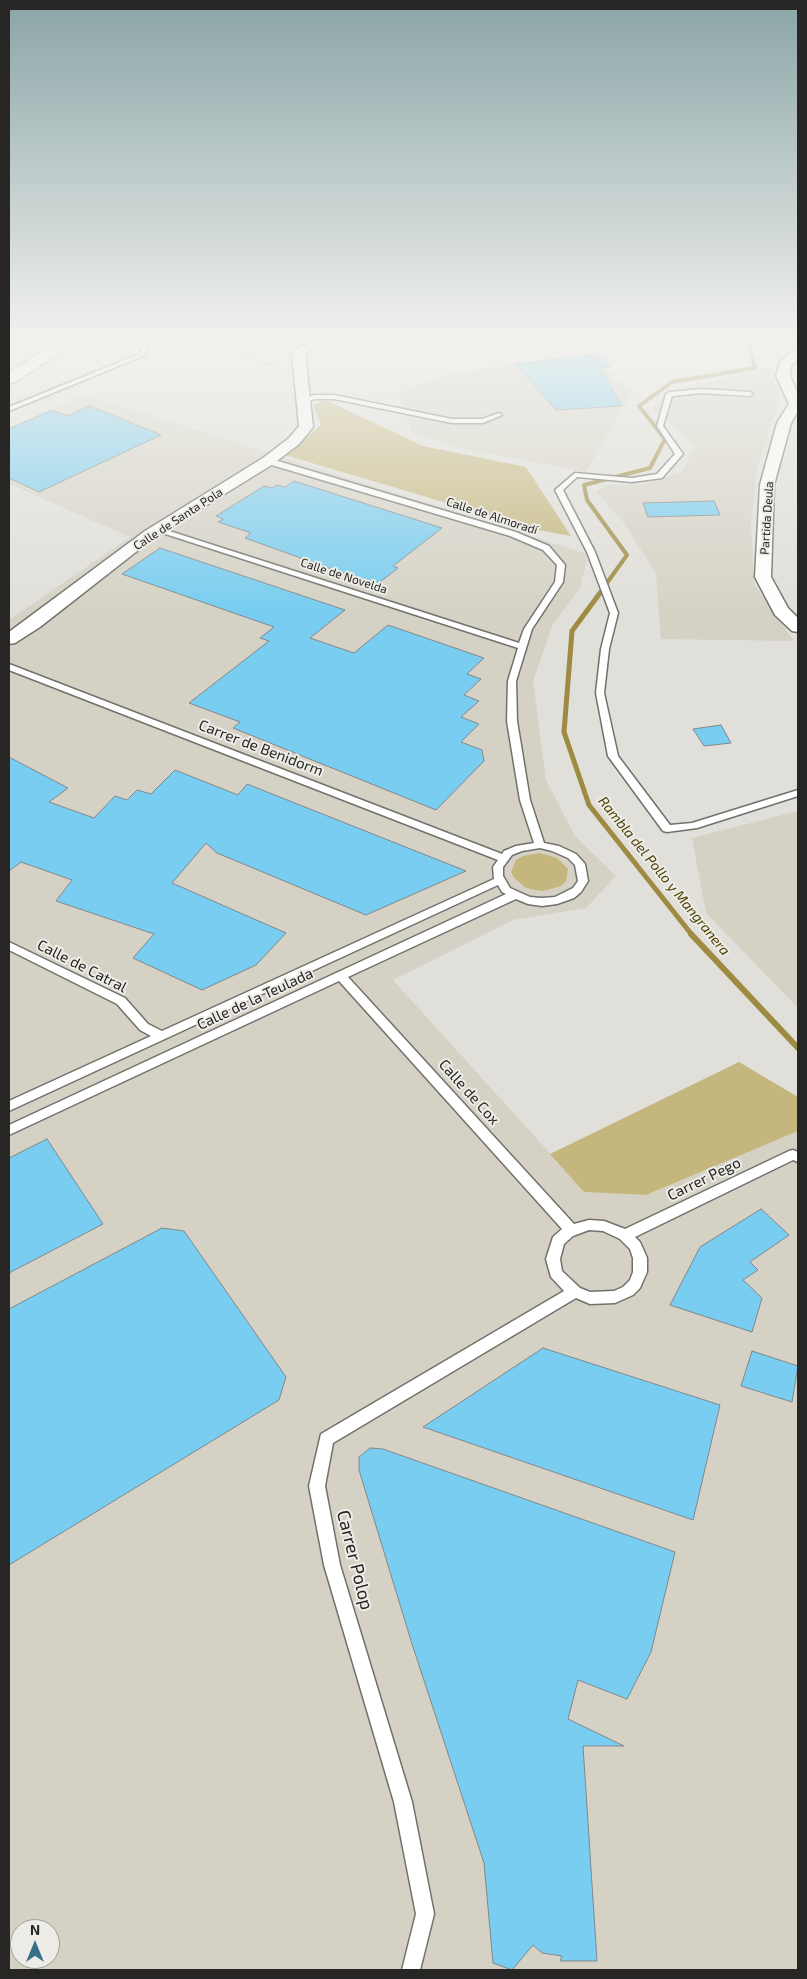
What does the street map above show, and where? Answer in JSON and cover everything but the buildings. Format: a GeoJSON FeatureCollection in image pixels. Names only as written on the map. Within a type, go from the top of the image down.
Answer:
{"type":"FeatureCollection","features":[{"type":"Feature","properties":{"kind":"street","name":"Calle de Santa Pola"},"geometry":{"type":"LineString","coordinates":[[9,639],[34,623],[157,530],[268,461],[294,441],[306,426]]}},
{"type":"Feature","properties":{"kind":"street","name":"Partida Deula"},"geometry":{"type":"LineString","coordinates":[[783,426],[767,486],[763,576],[781,611],[798,627]]}},
{"type":"Feature","properties":{"kind":"lane"},"geometry":{"type":"LineString","coordinates":[[660,426],[679,454],[659,476],[632,480],[575,475],[559,490],[590,552],[614,613],[605,649],[600,693],[613,756],[667,829],[693,826],[798,793]]}},
{"type":"Feature","properties":{"kind":"lane","name":"Calle de Almoradí"},"geometry":{"type":"LineString","coordinates":[[268,461],[513,534],[546,548],[561,565],[559,582],[528,629],[512,681],[512,721],[525,800],[540,845]]}},
{"type":"Feature","properties":{"kind":"lane","name":"Calle de Novelda"},"geometry":{"type":"LineString","coordinates":[[157,530],[523,647]]}},
{"type":"Feature","properties":{"kind":"lane","name":"Carrer de Benidorm"},"geometry":{"type":"LineString","coordinates":[[9,666],[503,858]]}},
{"type":"Feature","properties":{"kind":"lane"},"geometry":{"type":"LineString","coordinates":[[540,845],[555,848],[572,856],[580,864],[584,874],[583,881],[570,896],[542,902],[528,900],[506,890],[500,880],[498,867],[503,858],[520,848],[540,845]]}},
{"type":"Feature","properties":{"kind":"lane","name":"Calle de la Teulada"},"geometry":{"type":"LineString","coordinates":[[9,1106],[500,880]]}},
{"type":"Feature","properties":{"kind":"lane","name":"Calle de la Teulada"},"geometry":{"type":"LineString","coordinates":[[9,1130],[514,895]]}},
{"type":"Feature","properties":{"kind":"lane","name":"Calle de Catral"},"geometry":{"type":"LineString","coordinates":[[9,946],[121,1001],[144,1026],[162,1036]]}},
{"type":"Feature","properties":{"kind":"lane","name":"Calle de Cox"},"geometry":{"type":"LineString","coordinates":[[340,976],[572,1230]]}},
{"type":"Feature","properties":{"kind":"lane","name":"Carrer Pego"},"geometry":{"type":"LineString","coordinates":[[625,1235],[792,1155],[798,1157]]}},
{"type":"Feature","properties":{"kind":"lane"},"geometry":{"type":"LineString","coordinates":[[589,1225],[604,1226],[625,1235],[635,1246],[640,1258],[640,1272],[635,1284],[628,1291],[606,1299],[590,1298],[575,1292],[556,1273],[553,1259],[558,1241],[572,1230],[589,1225]]}},
{"type":"Feature","properties":{"kind":"lane","name":"Carrer Polop"},"geometry":{"type":"LineString","coordinates":[[411,1970],[425,1914],[403,1802],[332,1565],[317,1486],[326,1439],[575,1292]]}},
{"type":"Feature","properties":{"kind":"shaded area"},"geometry":{"type":"Polygon","coordinates":[[[185,426],[588,554],[580,588],[553,624],[533,681],[546,780],[575,836],[616,876],[586,908],[513,920],[393,980],[585,1192],[646,1195],[798,1131],[798,1970],[9,1970],[9,620],[130,537],[9,484],[9,427],[185,426]]]}},
{"type":"Feature","properties":{"kind":"shaded area"},"geometry":{"type":"Polygon","coordinates":[[[319,426],[381,426],[423,446],[526,467],[571,536],[538,530],[285,455],[319,426]]]}},
{"type":"Feature","properties":{"kind":"shaded area"},"geometry":{"type":"Polygon","coordinates":[[[409,426],[613,426],[586,472],[479,452],[412,434],[409,426]]]}},
{"type":"Feature","properties":{"kind":"shaded area"},"geometry":{"type":"Polygon","coordinates":[[[673,426],[770,426],[757,469],[751,524],[754,584],[794,641],[661,639],[656,573],[621,519],[596,492],[607,485],[642,485],[682,472],[695,446],[673,426]]]}},
{"type":"Feature","properties":{"kind":"shaded area"},"geometry":{"type":"Polygon","coordinates":[[[798,811],[798,1008],[706,913],[692,838],[798,811]]]}},
{"type":"Feature","properties":{"kind":"shaded area"},"geometry":{"type":"Polygon","coordinates":[[[540,853],[557,858],[568,869],[566,881],[561,886],[544,891],[535,890],[526,888],[514,878],[511,872],[516,860],[523,856],[540,853]]]}},
{"type":"Feature","properties":{"kind":"shaded area"},"geometry":{"type":"Polygon","coordinates":[[[739,1062],[798,1097],[798,1131],[646,1195],[584,1192],[550,1154],[739,1062]]]}},
{"type":"Feature","properties":{"kind":"waterway","name":"Rambla del Pollo y Mangranera"},"geometry":{"type":"LineString","coordinates":[[599,594],[627,555],[587,500],[584,485],[650,468],[665,439],[655,426]]}},
{"type":"Feature","properties":{"kind":"waterway","name":"Rambla del Pollo y Mangranera"},"geometry":{"type":"LineString","coordinates":[[600,593],[572,631],[564,732],[589,805],[692,935]]}},
{"type":"Feature","properties":{"kind":"waterway","name":"Rambla del Pollo y Mangranera"},"geometry":{"type":"LineString","coordinates":[[691,934],[798,1048]]}}]}
